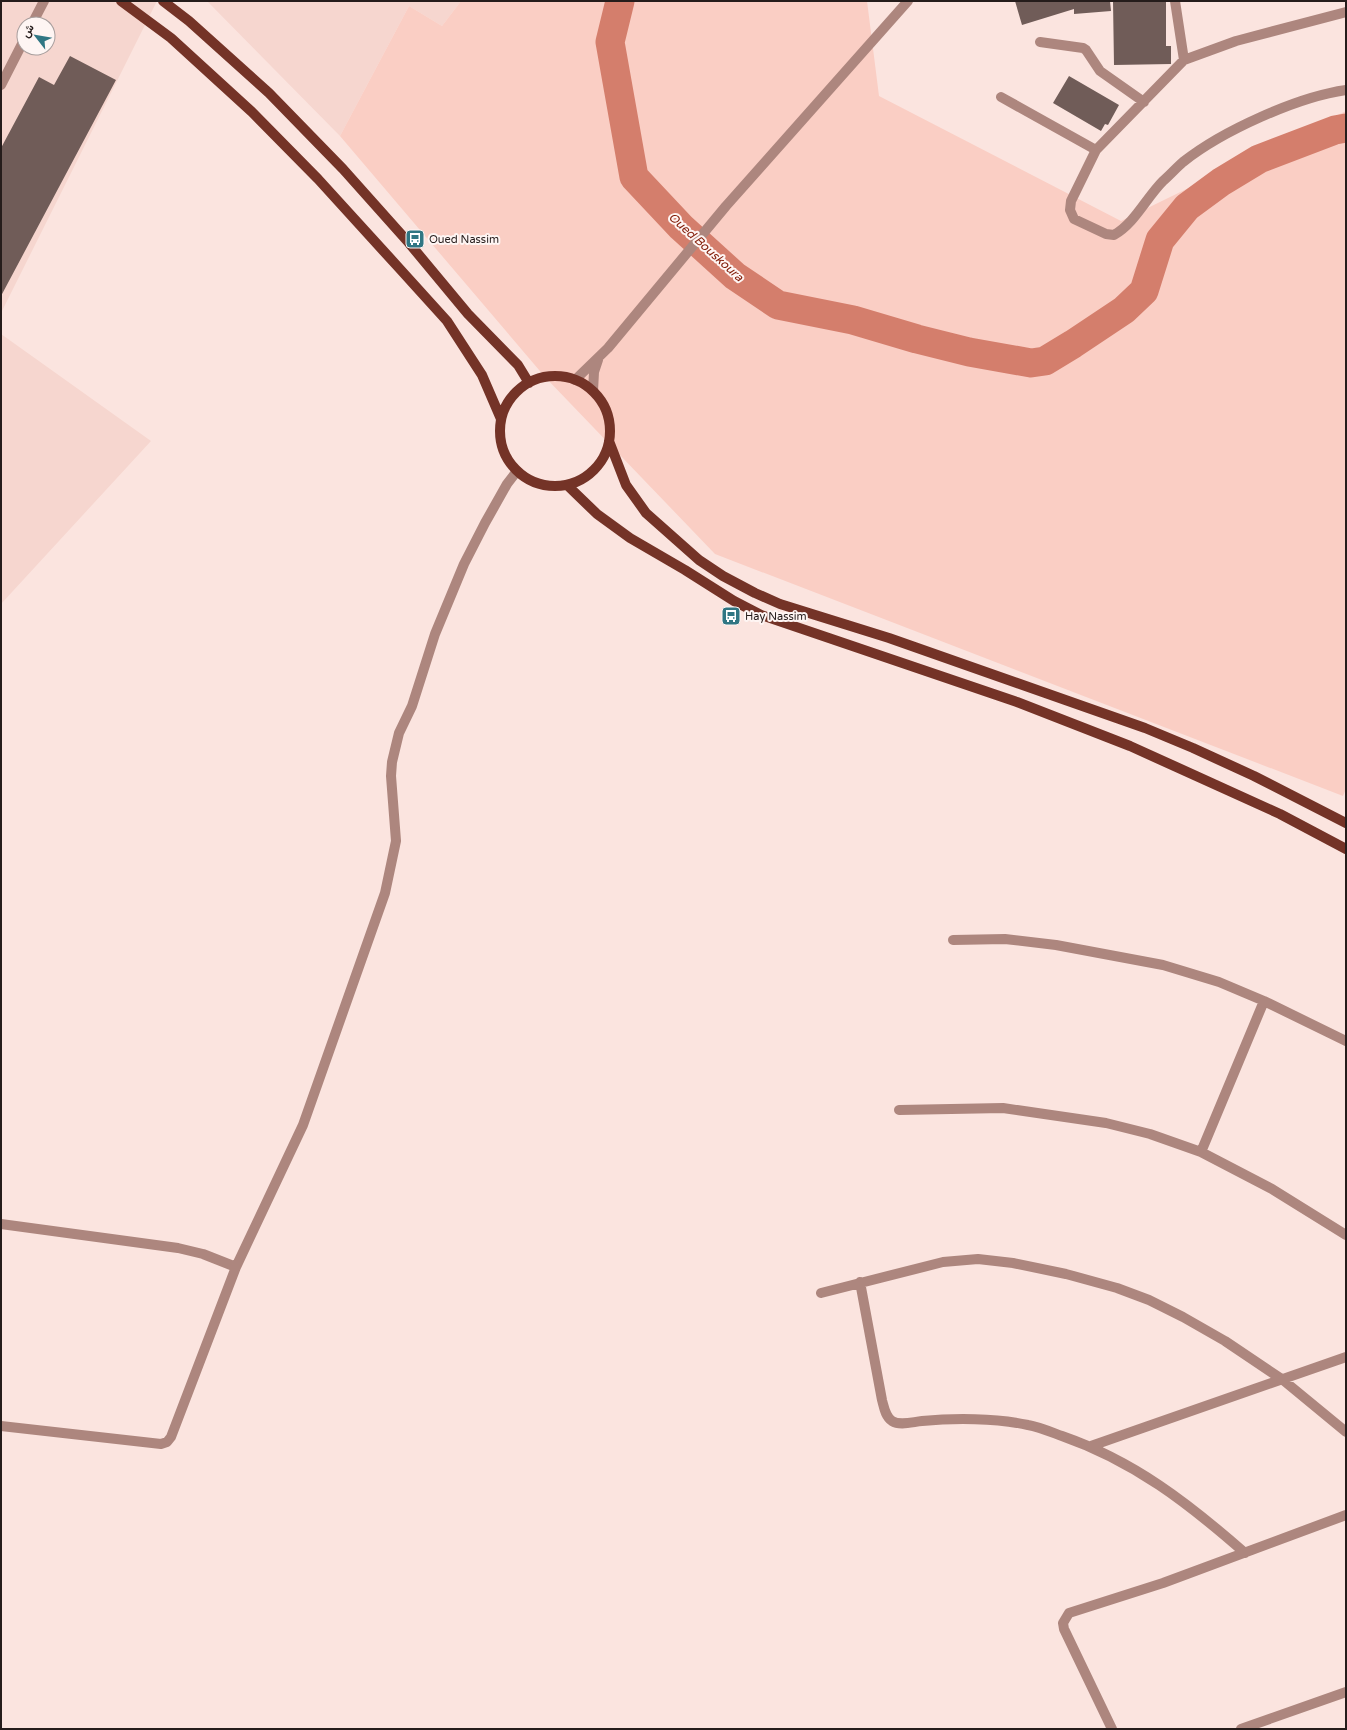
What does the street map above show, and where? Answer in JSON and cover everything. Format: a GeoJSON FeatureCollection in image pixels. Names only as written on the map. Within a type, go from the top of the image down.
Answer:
{"type":"FeatureCollection","features":[{"type":"Feature","properties":{"kind":"main road"},"geometry":{"type":"LineString","coordinates":[[121,1],[171,38],[252,112],[318,179],[447,321],[482,375],[502,419]]}},
{"type":"Feature","properties":{"kind":"main road"},"geometry":{"type":"LineString","coordinates":[[163,1],[189,21],[269,93],[343,169],[409,243],[468,314],[518,365],[529,383]]}},
{"type":"Feature","properties":{"kind":"main road"},"geometry":{"type":"LineString","coordinates":[[560,376],[575,380],[593,391],[602,402],[610,427],[609,441],[602,461],[587,477],[567,485],[553,487],[540,485],[527,479],[509,462],[501,441],[502,419],[511,398],[529,383],[546,377],[560,376]]}},
{"type":"Feature","properties":{"kind":"main road"},"geometry":{"type":"LineString","coordinates":[[609,441],[626,485],[646,513],[699,560],[723,576],[755,593],[780,604],[889,638],[1145,728],[1247,773],[1346,823]]}},
{"type":"Feature","properties":{"kind":"main road"},"geometry":{"type":"LineString","coordinates":[[567,485],[597,514],[630,538],[685,570],[734,602],[761,614],[1017,702],[1130,746],[1280,814],[1346,849]]}},
{"type":"Feature","properties":{"kind":"street"},"geometry":{"type":"LineString","coordinates":[[36,16],[44,1]]}},
{"type":"Feature","properties":{"kind":"street"},"geometry":{"type":"LineString","coordinates":[[575,380],[599,358],[726,206],[908,1]]}},
{"type":"Feature","properties":{"kind":"street"},"geometry":{"type":"LineString","coordinates":[[1176,1],[1184,60]]}},
{"type":"Feature","properties":{"kind":"street"},"geometry":{"type":"LineString","coordinates":[[1344,13],[1236,41],[1184,60],[1096,150],[1071,201],[1070,210],[1074,219],[1106,234],[1114,235],[1128,224],[1158,186],[1183,162],[1220,137],[1272,112],[1307,99],[1346,90]]}},
{"type":"Feature","properties":{"kind":"street"},"geometry":{"type":"LineString","coordinates":[[1040,42],[1083,48],[1088,52],[1100,71],[1144,102]]}},
{"type":"Feature","properties":{"kind":"street"},"geometry":{"type":"LineString","coordinates":[[1,85],[16,56]]}},
{"type":"Feature","properties":{"kind":"street"},"geometry":{"type":"LineString","coordinates":[[1001,97],[1096,150]]}},
{"type":"Feature","properties":{"kind":"street"},"geometry":{"type":"LineString","coordinates":[[593,391],[594,372],[599,358]]}},
{"type":"Feature","properties":{"kind":"street"},"geometry":{"type":"LineString","coordinates":[[1,1426],[161,1444],[167,1442],[171,1437],[236,1266],[303,1125],[385,894],[396,841],[391,776],[392,762],[399,733],[412,706],[435,634],[464,564],[488,517],[507,484],[517,471]]}},
{"type":"Feature","properties":{"kind":"street"},"geometry":{"type":"LineString","coordinates":[[953,940],[1005,939],[1056,945],[1163,965],[1219,982],[1264,1000],[1346,1041]]}},
{"type":"Feature","properties":{"kind":"street"},"geometry":{"type":"LineString","coordinates":[[1201,1152],[1264,1000]]}},
{"type":"Feature","properties":{"kind":"street"},"geometry":{"type":"LineString","coordinates":[[899,1110],[1010,1109],[1106,1123],[1150,1134],[1201,1152],[1272,1189],[1346,1235]]}},
{"type":"Feature","properties":{"kind":"street"},"geometry":{"type":"LineString","coordinates":[[1,1224],[178,1248],[203,1254],[236,1266]]}},
{"type":"Feature","properties":{"kind":"street"},"geometry":{"type":"LineString","coordinates":[[822,1293],[860,1282],[943,1262],[978,1259],[1013,1263],[1066,1274],[1117,1288],[1149,1300],[1225,1341],[1283,1380],[1346,1432]]}},
{"type":"Feature","properties":{"kind":"street"},"geometry":{"type":"LineString","coordinates":[[860,1282],[882,1400],[887,1417],[892,1421],[898,1424],[927,1421],[991,1420],[1029,1425],[1091,1446],[1138,1470],[1209,1522],[1245,1553]]}},
{"type":"Feature","properties":{"kind":"street"},"geometry":{"type":"LineString","coordinates":[[1091,1446],[1346,1357]]}},
{"type":"Feature","properties":{"kind":"street"},"geometry":{"type":"LineString","coordinates":[[1112,1729],[1064,1629],[1063,1622],[1069,1613],[1163,1583],[1346,1516]]}},
{"type":"Feature","properties":{"kind":"street"},"geometry":{"type":"LineString","coordinates":[[1241,1729],[1346,1692]]}},
{"type":"Feature","properties":{"kind":"shaded area"},"geometry":{"type":"Polygon","coordinates":[[[1,1],[157,1],[1,313],[1,1]]]}},
{"type":"Feature","properties":{"kind":"shaded area"},"geometry":{"type":"Polygon","coordinates":[[[207,1],[461,1],[442,26],[409,6],[340,136],[207,1]]]}},
{"type":"Feature","properties":{"kind":"shaded area"},"geometry":{"type":"Polygon","coordinates":[[[461,1],[867,1],[879,96],[1121,221],[1346,111],[1346,789],[1343,796],[715,554],[545,377],[340,136],[409,6],[442,26],[461,1]]]}},
{"type":"Feature","properties":{"kind":"shaded area"},"geometry":{"type":"Polygon","coordinates":[[[1,334],[151,441],[1,604],[1,334]]]}},
{"type":"Feature","properties":{"kind":"building"},"geometry":{"type":"Polygon","coordinates":[[[1015,1],[1110,1],[1111,11],[1074,14],[1074,9],[1022,25],[1015,1]]]}},
{"type":"Feature","properties":{"kind":"building"},"geometry":{"type":"Polygon","coordinates":[[[1113,1],[1166,1],[1166,46],[1171,46],[1171,64],[1114,65],[1113,1]]]}},
{"type":"Feature","properties":{"kind":"building"},"geometry":{"type":"Polygon","coordinates":[[[70,56],[116,80],[1,296],[1,148],[39,77],[54,85],[70,56]]]}},
{"type":"Feature","properties":{"kind":"building"},"geometry":{"type":"Polygon","coordinates":[[[1069,76],[1119,105],[1108,125],[1105,124],[1101,131],[1053,103],[1069,76]]]}},
{"type":"Feature","properties":{"kind":"waterway","name":"Oued Bouskoura"},"geometry":{"type":"LineString","coordinates":[[620,1],[610,42],[634,177],[681,227],[735,276],[778,305],[853,320],[917,339],[969,352],[1031,363],[1045,361],[1073,344],[1124,310],[1144,291],[1160,240],[1187,207],[1221,182],[1259,159],[1335,130],[1346,128]]}},
{"type":"Feature","properties":{"kind":"place","name":"Oued Nassim"},"geometry":{"type":"Point","coordinates":[415,239]}},
{"type":"Feature","properties":{"kind":"place","name":"Hay Nassim"},"geometry":{"type":"Point","coordinates":[731,616]}}]}
